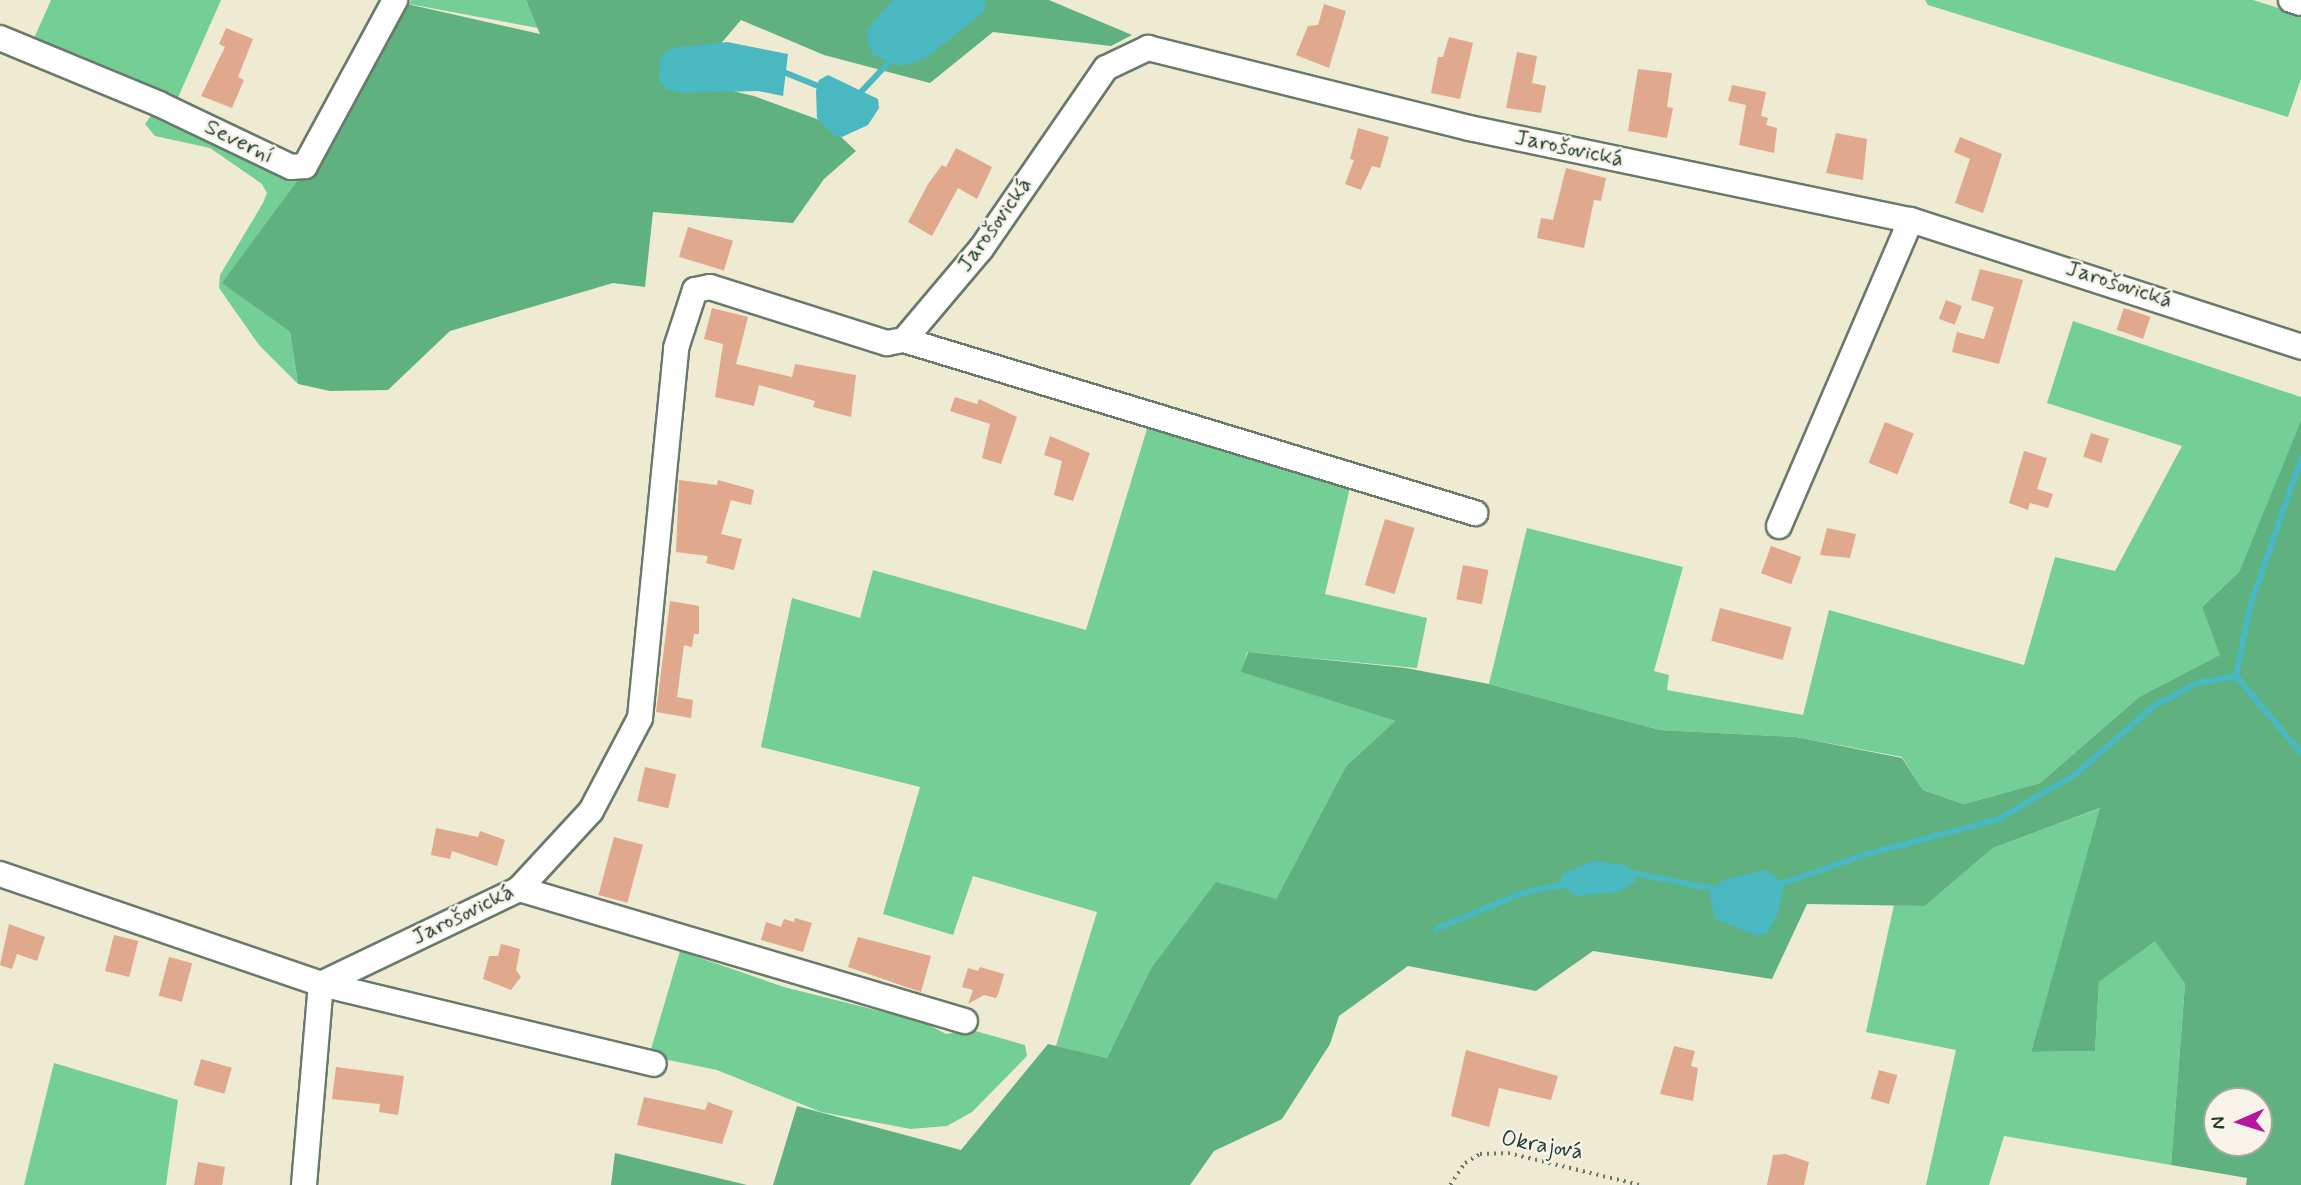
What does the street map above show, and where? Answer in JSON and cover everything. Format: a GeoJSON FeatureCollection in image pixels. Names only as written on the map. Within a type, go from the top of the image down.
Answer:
{"type":"FeatureCollection","features":[{"type":"Feature","properties":{"kind":"street","name":"Severní"},"geometry":{"type":"LineString","coordinates":[[0,38],[159,104],[290,167],[305,166],[395,0]]}},
{"type":"Feature","properties":{"kind":"street"},"geometry":{"type":"LineString","coordinates":[[2291,0],[2301,3]]}},
{"type":"Feature","properties":{"kind":"street","name":"Jarošovická"},"geometry":{"type":"LineString","coordinates":[[321,984],[519,889],[592,811],[640,718],[676,348],[695,290],[709,287],[887,343],[904,340],[981,249],[1106,68],[1148,48],[1469,128],[1912,219],[2301,347]]}},
{"type":"Feature","properties":{"kind":"street"},"geometry":{"type":"LineString","coordinates":[[1779,526],[1912,219]]}},
{"type":"Feature","properties":{"kind":"street"},"geometry":{"type":"LineString","coordinates":[[904,340],[1475,513]]}},
{"type":"Feature","properties":{"kind":"street"},"geometry":{"type":"LineString","coordinates":[[0,874],[321,984],[653,1064]]}},
{"type":"Feature","properties":{"kind":"street"},"geometry":{"type":"LineString","coordinates":[[519,889],[965,1021]]}},
{"type":"Feature","properties":{"kind":"street"},"geometry":{"type":"LineString","coordinates":[[304,1185],[321,984]]}},
{"type":"Feature","properties":{"kind":"path","name":"Okrajová"},"geometry":{"type":"LineString","coordinates":[[1450,1185],[1465,1163],[1480,1154],[1508,1153],[1640,1185]]}},
{"type":"Feature","properties":{"kind":"green space"},"geometry":{"type":"Polygon","coordinates":[[[51,0],[221,0],[172,111],[297,181],[223,283],[290,332],[298,384],[259,345],[219,288],[220,275],[263,203],[267,193],[262,184],[210,148],[155,136],[145,124],[155,110],[27,54],[51,0]]]}},
{"type":"Feature","properties":{"kind":"green space"},"geometry":{"type":"Polygon","coordinates":[[[411,0],[526,0],[538,28],[409,4],[411,0]]]}},
{"type":"Feature","properties":{"kind":"green space"},"geometry":{"type":"Polygon","coordinates":[[[526,0],[1049,0],[1132,35],[1111,46],[993,32],[930,83],[824,55],[741,20],[689,81],[754,96],[825,122],[856,151],[824,179],[793,223],[653,212],[645,287],[613,283],[450,331],[388,390],[330,391],[298,384],[290,332],[222,283],[297,181],[394,1],[540,34],[526,0]]]}},
{"type":"Feature","properties":{"kind":"green space"},"geometry":{"type":"Polygon","coordinates":[[[1925,0],[2253,0],[2301,15],[2301,79],[2288,117],[1928,5],[1925,0]]]}},
{"type":"Feature","properties":{"kind":"green space"},"geometry":{"type":"Polygon","coordinates":[[[2073,321],[2301,397],[2301,423],[2239,572],[2202,607],[2221,655],[2139,697],[2040,783],[1964,804],[1923,790],[1902,757],[1796,737],[1660,730],[1489,684],[1527,528],[1683,567],[1654,671],[1669,675],[1667,690],[1803,715],[1829,610],[2024,665],[2055,557],[2115,571],[2182,446],[2047,403],[2073,321]]]}},
{"type":"Feature","properties":{"kind":"green space"},"geometry":{"type":"Polygon","coordinates":[[[1150,419],[1352,479],[1325,594],[1427,618],[1417,668],[1247,652],[1242,672],[1395,721],[1346,766],[1276,899],[1150,970],[1107,1058],[1056,1046],[1097,912],[973,876],[953,935],[883,914],[920,787],[761,747],[792,598],[860,618],[873,570],[1086,630],[1150,419]]]}},
{"type":"Feature","properties":{"kind":"green space"},"geometry":{"type":"Polygon","coordinates":[[[2301,421],[2301,1185],[2246,1185],[2247,1178],[2171,1165],[2185,984],[2155,941],[2099,982],[2095,1051],[2031,1052],[2100,808],[1993,848],[1925,906],[1807,904],[1772,979],[1593,951],[1536,991],[1408,966],[1339,1016],[1330,1044],[1282,1119],[1214,1151],[1190,1185],[773,1185],[797,1106],[961,1150],[1048,1044],[1107,1058],[1150,970],[1216,882],[1276,899],[1346,766],[1395,721],[1241,672],[1248,652],[1406,668],[1489,684],[1660,730],[1796,737],[1902,758],[1923,790],[1964,804],[2040,783],[2139,697],[2220,655],[2202,607],[2239,572],[2301,421]]]}},
{"type":"Feature","properties":{"kind":"green space"},"geometry":{"type":"Polygon","coordinates":[[[2101,808],[2031,1052],[2095,1051],[2099,982],[2155,940],[2185,984],[2171,1165],[2004,1136],[1989,1185],[1926,1185],[1956,1050],[1866,1032],[1894,905],[1925,906],[1993,848],[2101,808]]]}},
{"type":"Feature","properties":{"kind":"green space"},"geometry":{"type":"Polygon","coordinates":[[[680,951],[784,987],[923,1022],[946,1034],[972,1030],[1025,1045],[1027,1056],[972,1112],[947,1126],[911,1129],[821,1112],[717,1070],[649,1056],[680,951]]]}},
{"type":"Feature","properties":{"kind":"green space"},"geometry":{"type":"Polygon","coordinates":[[[54,1063],[178,1100],[166,1185],[24,1185],[54,1063]]]}},
{"type":"Feature","properties":{"kind":"green space"},"geometry":{"type":"Polygon","coordinates":[[[615,1153],[747,1185],[611,1185],[615,1153]]]}},
{"type":"Feature","properties":{"kind":"water"},"geometry":{"type":"Polygon","coordinates":[[[893,0],[985,0],[985,11],[926,58],[901,66],[873,55],[868,43],[867,29],[893,0]]]}},
{"type":"Feature","properties":{"kind":"water"},"geometry":{"type":"Polygon","coordinates":[[[727,42],[788,54],[783,96],[758,91],[682,93],[667,90],[659,81],[660,56],[673,48],[727,42]]]}},
{"type":"Feature","properties":{"kind":"water"},"geometry":{"type":"Polygon","coordinates":[[[828,75],[878,99],[879,108],[868,125],[842,137],[834,135],[817,118],[816,91],[819,80],[828,75]]]}},
{"type":"Feature","properties":{"kind":"water"},"geometry":{"type":"Polygon","coordinates":[[[1593,861],[1625,865],[1635,872],[1635,882],[1619,892],[1577,896],[1558,885],[1564,873],[1593,861]]]}},
{"type":"Feature","properties":{"kind":"water"},"geometry":{"type":"Polygon","coordinates":[[[1765,870],[1784,883],[1778,914],[1768,932],[1757,936],[1715,919],[1709,891],[1725,879],[1765,870]]]}},
{"type":"Feature","properties":{"kind":"building"},"geometry":{"type":"Polygon","coordinates":[[[1324,4],[1346,11],[1329,68],[1296,55],[1308,26],[1318,25],[1324,4]]]}},
{"type":"Feature","properties":{"kind":"building"},"geometry":{"type":"Polygon","coordinates":[[[226,28],[253,39],[238,77],[244,80],[232,108],[201,96],[225,47],[219,44],[226,28]]]}},
{"type":"Feature","properties":{"kind":"building"},"geometry":{"type":"Polygon","coordinates":[[[1449,37],[1473,43],[1460,99],[1431,93],[1438,57],[1443,57],[1449,37]]]}},
{"type":"Feature","properties":{"kind":"building"},"geometry":{"type":"Polygon","coordinates":[[[1517,52],[1537,56],[1532,83],[1546,86],[1541,113],[1506,108],[1517,52]]]}},
{"type":"Feature","properties":{"kind":"building"},"geometry":{"type":"Polygon","coordinates":[[[1638,69],[1672,73],[1667,107],[1673,108],[1667,138],[1628,131],[1638,69]]]}},
{"type":"Feature","properties":{"kind":"building"},"geometry":{"type":"Polygon","coordinates":[[[1732,85],[1766,92],[1761,116],[1768,118],[1766,125],[1777,128],[1774,153],[1739,145],[1746,105],[1728,101],[1732,85]]]}},
{"type":"Feature","properties":{"kind":"building"},"geometry":{"type":"Polygon","coordinates":[[[1358,128],[1389,137],[1380,168],[1372,166],[1361,190],[1345,184],[1354,160],[1350,159],[1358,128]]]}},
{"type":"Feature","properties":{"kind":"building"},"geometry":{"type":"Polygon","coordinates":[[[1836,133],[1867,139],[1863,180],[1826,173],[1836,133]]]}},
{"type":"Feature","properties":{"kind":"building"},"geometry":{"type":"Polygon","coordinates":[[[1960,137],[2002,154],[1983,213],[1955,203],[1970,159],[1954,152],[1960,137]]]}},
{"type":"Feature","properties":{"kind":"building"},"geometry":{"type":"Polygon","coordinates":[[[956,148],[992,167],[977,199],[958,188],[932,236],[908,222],[928,184],[942,165],[946,167],[956,148]]]}},
{"type":"Feature","properties":{"kind":"building"},"geometry":{"type":"Polygon","coordinates":[[[1566,168],[1606,178],[1601,201],[1594,200],[1584,248],[1537,238],[1541,218],[1553,220],[1566,168]]]}},
{"type":"Feature","properties":{"kind":"building"},"geometry":{"type":"Polygon","coordinates":[[[688,227],[733,241],[724,270],[679,257],[688,227]]]}},
{"type":"Feature","properties":{"kind":"building"},"geometry":{"type":"Polygon","coordinates":[[[1980,269],[2023,280],[1999,364],[1952,352],[1957,332],[1984,339],[1994,307],[1971,300],[1980,269]]]}},
{"type":"Feature","properties":{"kind":"building"},"geometry":{"type":"Polygon","coordinates":[[[1946,300],[1962,306],[1955,325],[1939,319],[1946,300]]]}},
{"type":"Feature","properties":{"kind":"building"},"geometry":{"type":"Polygon","coordinates":[[[712,308],[748,317],[736,364],[792,377],[795,364],[856,375],[851,417],[813,407],[815,401],[759,385],[754,406],[715,397],[723,344],[704,339],[712,308]]]}},
{"type":"Feature","properties":{"kind":"building"},"geometry":{"type":"Polygon","coordinates":[[[2124,308],[2150,317],[2143,339],[2117,330],[2124,308]]]}},
{"type":"Feature","properties":{"kind":"building"},"geometry":{"type":"Polygon","coordinates":[[[955,397],[977,404],[979,399],[1017,417],[1001,464],[982,458],[990,424],[950,411],[955,397]]]}},
{"type":"Feature","properties":{"kind":"building"},"geometry":{"type":"Polygon","coordinates":[[[1885,422],[1914,434],[1897,474],[1869,463],[1885,422]]]}},
{"type":"Feature","properties":{"kind":"building"},"geometry":{"type":"Polygon","coordinates":[[[2091,433],[2109,439],[2101,463],[2083,457],[2091,433]]]}},
{"type":"Feature","properties":{"kind":"building"},"geometry":{"type":"Polygon","coordinates":[[[1050,436],[1090,453],[1073,501],[1054,495],[1062,461],[1044,455],[1050,436]]]}},
{"type":"Feature","properties":{"kind":"building"},"geometry":{"type":"Polygon","coordinates":[[[2024,451],[2047,458],[2037,489],[2053,494],[2048,508],[2030,503],[2028,510],[2009,503],[2024,451]]]}},
{"type":"Feature","properties":{"kind":"building"},"geometry":{"type":"Polygon","coordinates":[[[679,480],[717,485],[718,480],[754,490],[751,505],[731,500],[721,534],[742,539],[734,570],[706,563],[708,556],[676,552],[679,480]]]}},
{"type":"Feature","properties":{"kind":"building"},"geometry":{"type":"Polygon","coordinates":[[[1385,519],[1415,528],[1394,594],[1365,585],[1385,519]]]}},
{"type":"Feature","properties":{"kind":"building"},"geometry":{"type":"Polygon","coordinates":[[[1827,528],[1856,534],[1850,558],[1820,555],[1827,528]]]}},
{"type":"Feature","properties":{"kind":"building"},"geometry":{"type":"Polygon","coordinates":[[[1771,546],[1801,557],[1791,584],[1761,573],[1771,546]]]}},
{"type":"Feature","properties":{"kind":"building"},"geometry":{"type":"Polygon","coordinates":[[[1463,565],[1489,570],[1482,604],[1456,599],[1463,565]]]}},
{"type":"Feature","properties":{"kind":"building"},"geometry":{"type":"Polygon","coordinates":[[[670,601],[699,606],[699,634],[694,634],[692,647],[684,645],[677,697],[693,700],[691,718],[656,712],[670,601]]]}},
{"type":"Feature","properties":{"kind":"building"},"geometry":{"type":"Polygon","coordinates":[[[1720,608],[1791,627],[1783,660],[1711,641],[1720,608]]]}},
{"type":"Feature","properties":{"kind":"building"},"geometry":{"type":"Polygon","coordinates":[[[645,767],[676,774],[668,808],[637,801],[645,767]]]}},
{"type":"Feature","properties":{"kind":"building"},"geometry":{"type":"Polygon","coordinates":[[[436,828],[478,837],[480,831],[505,840],[497,866],[452,851],[450,859],[431,855],[436,828]]]}},
{"type":"Feature","properties":{"kind":"building"},"geometry":{"type":"Polygon","coordinates":[[[614,837],[643,845],[627,903],[598,895],[614,837]]]}},
{"type":"Feature","properties":{"kind":"building"},"geometry":{"type":"Polygon","coordinates":[[[795,918],[812,923],[803,952],[761,940],[766,922],[781,927],[784,919],[794,922],[795,918]]]}},
{"type":"Feature","properties":{"kind":"building"},"geometry":{"type":"Polygon","coordinates":[[[9,924],[45,937],[37,961],[17,954],[12,969],[0,965],[9,924]]]}},
{"type":"Feature","properties":{"kind":"building"},"geometry":{"type":"Polygon","coordinates":[[[114,935],[138,941],[129,977],[105,971],[114,935]]]}},
{"type":"Feature","properties":{"kind":"building"},"geometry":{"type":"Polygon","coordinates":[[[858,937],[931,956],[921,992],[848,967],[858,937]]]}},
{"type":"Feature","properties":{"kind":"building"},"geometry":{"type":"Polygon","coordinates":[[[501,944],[520,949],[516,970],[521,977],[511,990],[483,979],[489,956],[498,956],[501,944]]]}},
{"type":"Feature","properties":{"kind":"building"},"geometry":{"type":"Polygon","coordinates":[[[169,957],[192,963],[182,1002],[159,996],[169,957]]]}},
{"type":"Feature","properties":{"kind":"building"},"geometry":{"type":"Polygon","coordinates":[[[980,967],[1004,974],[999,992],[996,998],[984,995],[968,1004],[973,990],[962,987],[968,968],[978,971],[980,967]]]}},
{"type":"Feature","properties":{"kind":"building"},"geometry":{"type":"Polygon","coordinates":[[[1674,1046],[1695,1051],[1691,1066],[1698,1068],[1693,1101],[1660,1094],[1674,1046]]]}},
{"type":"Feature","properties":{"kind":"building"},"geometry":{"type":"Polygon","coordinates":[[[1466,1050],[1558,1076],[1551,1100],[1499,1088],[1489,1127],[1451,1116],[1466,1050]]]}},
{"type":"Feature","properties":{"kind":"building"},"geometry":{"type":"Polygon","coordinates":[[[201,1059],[232,1068],[224,1094],[194,1085],[201,1059]]]}},
{"type":"Feature","properties":{"kind":"building"},"geometry":{"type":"Polygon","coordinates":[[[336,1067],[404,1076],[398,1115],[379,1112],[380,1104],[332,1099],[336,1067]]]}},
{"type":"Feature","properties":{"kind":"building"},"geometry":{"type":"Polygon","coordinates":[[[1879,1070],[1897,1075],[1889,1104],[1871,1099],[1879,1070]]]}},
{"type":"Feature","properties":{"kind":"building"},"geometry":{"type":"Polygon","coordinates":[[[644,1097],[705,1110],[708,1102],[733,1111],[722,1144],[637,1125],[644,1097]]]}},
{"type":"Feature","properties":{"kind":"building"},"geometry":{"type":"Polygon","coordinates":[[[1785,1154],[1809,1162],[1804,1185],[1767,1185],[1773,1155],[1785,1154]]]}},
{"type":"Feature","properties":{"kind":"building"},"geometry":{"type":"Polygon","coordinates":[[[198,1162],[225,1167],[222,1185],[194,1185],[198,1162]]]}},
{"type":"Feature","properties":{"kind":"waterway"},"geometry":{"type":"LineString","coordinates":[[860,93],[893,58]]}},
{"type":"Feature","properties":{"kind":"waterway"},"geometry":{"type":"LineString","coordinates":[[786,73],[823,88]]}},
{"type":"Feature","properties":{"kind":"waterway"},"geometry":{"type":"LineString","coordinates":[[1778,885],[1864,855],[1998,819],[2073,776],[2154,706],[2197,683],[2236,676],[2250,606],[2301,459]]}},
{"type":"Feature","properties":{"kind":"waterway"},"geometry":{"type":"LineString","coordinates":[[2236,676],[2301,753]]}},
{"type":"Feature","properties":{"kind":"waterway"},"geometry":{"type":"LineString","coordinates":[[1628,872],[1720,890]]}},
{"type":"Feature","properties":{"kind":"waterway"},"geometry":{"type":"LineString","coordinates":[[1436,929],[1522,893],[1566,884]]}}]}
